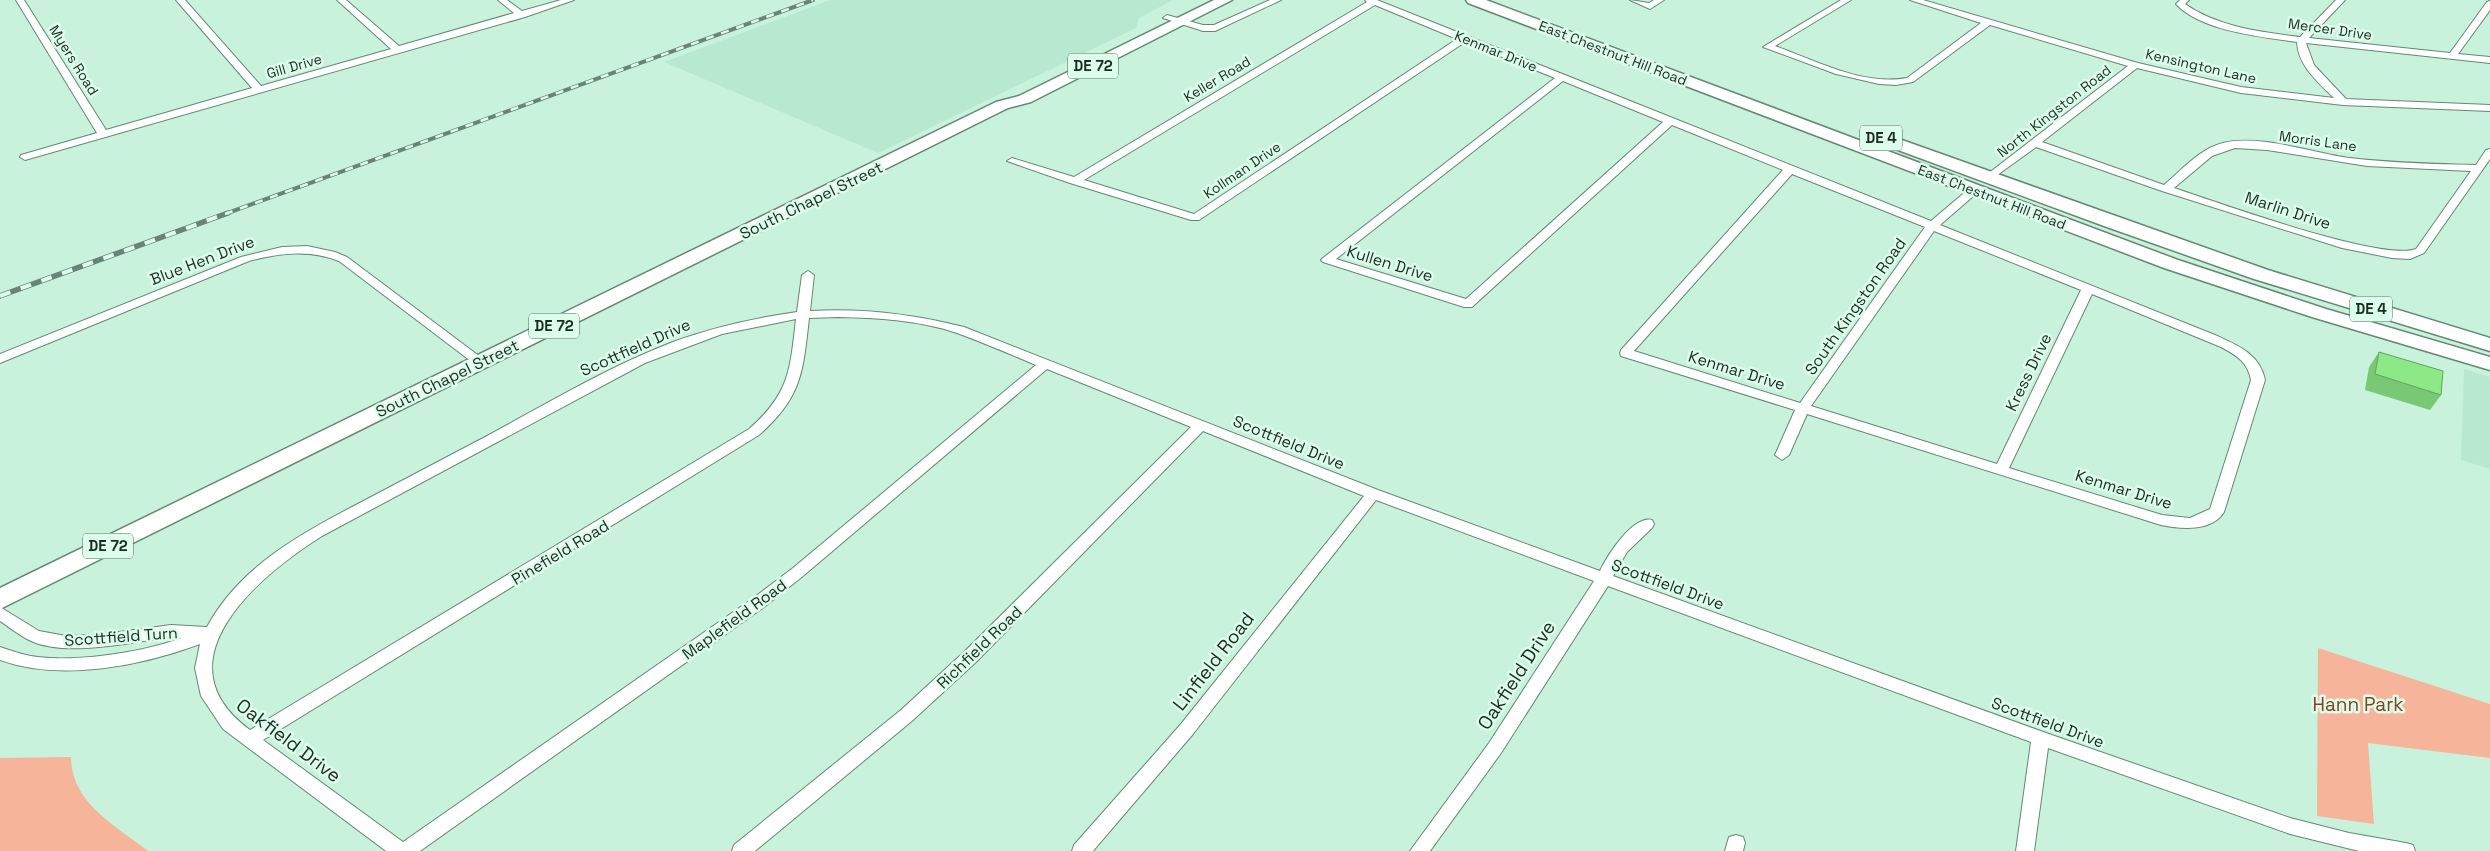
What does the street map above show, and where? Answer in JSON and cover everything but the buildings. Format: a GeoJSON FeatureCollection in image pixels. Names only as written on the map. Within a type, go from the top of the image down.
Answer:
{"type":"FeatureCollection","features":[{"type":"Feature","properties":{"kind":"main road","name":"South Chapel Street"},"geometry":{"type":"LineString","coordinates":[[1174,20],[1202,0]]}},
{"type":"Feature","properties":{"kind":"main road","name":"South Chapel Street"},"geometry":{"type":"LineString","coordinates":[[0,599],[1002,105],[1012,94],[1174,20],[1225,0]]}},
{"type":"Feature","properties":{"kind":"main road","name":"East Chestnut Hill Road"},"geometry":{"type":"LineString","coordinates":[[1473,0],[1796,122],[1982,184]]}},
{"type":"Feature","properties":{"kind":"main road","name":"East Chestnut Hill Road"},"geometry":{"type":"LineString","coordinates":[[1512,0],[1982,184],[2190,270],[2319,313],[2490,364]]}},
{"type":"Feature","properties":{"kind":"main road","name":"DE 4"},"geometry":{"type":"LineString","coordinates":[[1982,184],[1982,188],[1995,189],[2353,304],[2490,345]]}},
{"type":"Feature","properties":{"kind":"street","name":"Myers Road"},"geometry":{"type":"LineString","coordinates":[[20,0],[103,134]]}},
{"type":"Feature","properties":{"kind":"street"},"geometry":{"type":"LineString","coordinates":[[180,0],[259,90]]}},
{"type":"Feature","properties":{"kind":"street"},"geometry":{"type":"LineString","coordinates":[[341,0],[398,50]]}},
{"type":"Feature","properties":{"kind":"street"},"geometry":{"type":"LineString","coordinates":[[502,0],[522,15]]}},
{"type":"Feature","properties":{"kind":"street","name":"Gill Drive"},"geometry":{"type":"LineString","coordinates":[[25,157],[570,0]]}},
{"type":"Feature","properties":{"kind":"street"},"geometry":{"type":"LineString","coordinates":[[1174,20],[1203,28],[1215,28],[1277,0]]}},
{"type":"Feature","properties":{"kind":"street"},"geometry":{"type":"LineString","coordinates":[[1634,0],[1650,6],[1660,0]]}},
{"type":"Feature","properties":{"kind":"street"},"geometry":{"type":"LineString","coordinates":[[1847,0],[1768,47],[1870,80],[1900,82],[1910,80],[1988,22]]}},
{"type":"Feature","properties":{"kind":"street","name":"Kensington Lane"},"geometry":{"type":"LineString","coordinates":[[1914,0],[2135,65],[2241,90],[2343,102],[2490,108]]}},
{"type":"Feature","properties":{"kind":"street","name":"Mercer Drive"},"geometry":{"type":"LineString","coordinates":[[2185,0],[2180,4],[2185,12],[2201,19],[2301,40],[2490,60]]}},
{"type":"Feature","properties":{"kind":"street"},"geometry":{"type":"LineString","coordinates":[[2341,0],[2301,40],[2300,49],[2308,62],[2343,102]]}},
{"type":"Feature","properties":{"kind":"street","name":"Kenmar Drive"},"geometry":{"type":"LineString","coordinates":[[1372,1],[2228,345],[2252,362],[2258,371],[2258,380],[2217,512],[2198,523],[2185,524],[2161,520],[1626,353],[1790,169]]}},
{"type":"Feature","properties":{"kind":"street","name":"Keller Road"},"geometry":{"type":"LineString","coordinates":[[1074,180],[1372,1]]}},
{"type":"Feature","properties":{"kind":"street"},"geometry":{"type":"LineString","coordinates":[[2452,56],[2490,4]]}},
{"type":"Feature","properties":{"kind":"street","name":"Kollman Drive"},"geometry":{"type":"LineString","coordinates":[[1012,161],[1195,218],[1464,38]]}},
{"type":"Feature","properties":{"kind":"street","name":"North Kingston Road"},"geometry":{"type":"LineString","coordinates":[[1982,184],[2135,65]]}},
{"type":"Feature","properties":{"kind":"street","name":"Kullen Drive"},"geometry":{"type":"LineString","coordinates":[[1562,77],[1326,260],[1468,304],[1670,121]]}},
{"type":"Feature","properties":{"kind":"street","name":"Marlin Drive"},"geometry":{"type":"LineString","coordinates":[[2035,143],[2166,189],[2346,246],[2392,254],[2410,255],[2420,251],[2490,152]]}},
{"type":"Feature","properties":{"kind":"street","name":"Morris Lane"},"geometry":{"type":"LineString","coordinates":[[2166,189],[2213,150],[2225,145],[2250,146],[2352,162],[2415,167],[2480,168]]}},
{"type":"Feature","properties":{"kind":"street","name":"South Kingston Road"},"geometry":{"type":"LineString","coordinates":[[1782,455],[1803,408],[1932,226],[1982,184]]}},
{"type":"Feature","properties":{"kind":"street","name":"Blue Hen Drive"},"geometry":{"type":"LineString","coordinates":[[0,359],[245,259],[275,252],[307,249],[327,252],[343,259],[481,362]]}},
{"type":"Feature","properties":{"kind":"street","name":"Pinefield Road"},"geometry":{"type":"LineString","coordinates":[[250,739],[754,432],[776,411],[792,386],[804,314],[808,275]]}},
{"type":"Feature","properties":{"kind":"street","name":"Kress Drive"},"geometry":{"type":"LineString","coordinates":[[2000,470],[2088,289]]}},
{"type":"Feature","properties":{"kind":"street","name":"Scottfield Drive"},"geometry":{"type":"LineString","coordinates":[[212,634],[218,619],[243,587],[285,552],[317,532],[647,357],[721,330],[762,320],[804,314],[860,312],[919,319],[960,330],[1373,494],[2040,738],[2290,826],[2349,841],[2406,851]]}},
{"type":"Feature","properties":{"kind":"street","name":"Maplefield Road"},"geometry":{"type":"LineString","coordinates":[[403,851],[758,604],[818,556],[1046,364]]}},
{"type":"Feature","properties":{"kind":"street","name":"Richfield Road"},"geometry":{"type":"LineString","coordinates":[[741,851],[907,715],[970,657],[1200,426]]}},
{"type":"Feature","properties":{"kind":"street","name":"Linfield Road"},"geometry":{"type":"LineString","coordinates":[[1082,851],[1187,729],[1373,494]]}},
{"type":"Feature","properties":{"kind":"street","name":"Oakfield Drive"},"geometry":{"type":"LineString","coordinates":[[1419,851],[1494,748],[1604,579],[1613,558],[1623,545],[1647,524]]}},
{"type":"Feature","properties":{"kind":"street","name":"Scottfield Turn"},"geometry":{"type":"LineString","coordinates":[[0,613],[35,636],[66,642],[97,641],[171,631],[212,634]]}},
{"type":"Feature","properties":{"kind":"street","name":"Scottfield Turn"},"geometry":{"type":"LineString","coordinates":[[0,652],[22,661],[70,665],[161,652],[212,634]]}},
{"type":"Feature","properties":{"kind":"street","name":"Oakfield Drive"},"geometry":{"type":"LineString","coordinates":[[212,634],[205,659],[205,674],[211,701],[229,724],[403,851]]}},
{"type":"Feature","properties":{"kind":"street"},"geometry":{"type":"LineString","coordinates":[[2025,851],[2040,738]]}},
{"type":"Feature","properties":{"kind":"shaded area"},"geometry":{"type":"Polygon","coordinates":[[[830,0],[1173,0],[1139,18],[1136,28],[878,153],[664,62],[830,0]]]}},
{"type":"Feature","properties":{"kind":"shaded area"},"geometry":{"type":"Polygon","coordinates":[[[2464,369],[2490,377],[2490,469],[2461,460],[2464,369]]]}},
{"type":"Feature","properties":{"kind":"green space","name":"Hann Park"},"geometry":{"type":"Polygon","coordinates":[[[2318,648],[2490,704],[2490,758],[2368,743],[2374,824],[2317,816],[2318,648]]]}},
{"type":"Feature","properties":{"kind":"green space"},"geometry":{"type":"Polygon","coordinates":[[[71,757],[73,773],[79,788],[87,800],[98,812],[148,851],[0,851],[0,758],[71,757]]]}},
{"type":"Feature","properties":{"kind":"railway"},"geometry":{"type":"LineString","coordinates":[[225,214],[813,0]]}},
{"type":"Feature","properties":{"kind":"railway"},"geometry":{"type":"LineString","coordinates":[[0,296],[228,213]]}}]}
